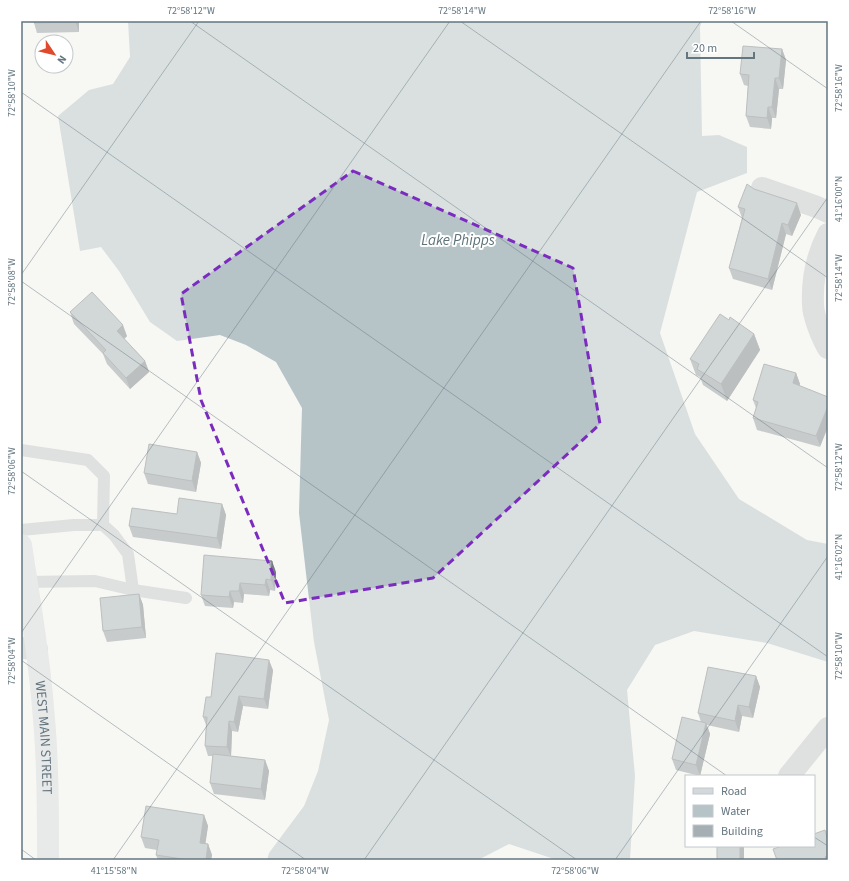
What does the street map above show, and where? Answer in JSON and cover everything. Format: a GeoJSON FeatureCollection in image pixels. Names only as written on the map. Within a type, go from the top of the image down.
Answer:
{"type":"FeatureCollection","features":[{"type":"Feature","properties":{"kind":"street"},"geometry":{"type":"LineString","coordinates":[[762,188],[828,212]]}},
{"type":"Feature","properties":{"kind":"street"},"geometry":{"type":"LineString","coordinates":[[828,234],[815,271],[812,306],[822,338],[828,348]]}},
{"type":"Feature","properties":{"kind":"street","name":"WEST MAIN STREET"},"geometry":{"type":"LineString","coordinates":[[21,545],[26,582],[29,648],[43,708],[48,793],[48,860]]}},
{"type":"Feature","properties":{"kind":"street"},"geometry":{"type":"LineString","coordinates":[[790,775],[828,728]]}},
{"type":"Feature","properties":{"kind":"lane"},"geometry":{"type":"LineString","coordinates":[[21,450],[88,460],[104,476],[103,526]]}},
{"type":"Feature","properties":{"kind":"lane"},"geometry":{"type":"LineString","coordinates":[[21,530],[74,525],[103,526],[114,535],[128,554],[133,590]]}},
{"type":"Feature","properties":{"kind":"lane"},"geometry":{"type":"LineString","coordinates":[[26,582],[95,581],[133,590],[186,598]]}},
{"type":"Feature","properties":{"kind":"highlighted area"},"geometry":{"type":"Polygon","coordinates":[[[353,171],[573,268],[600,424],[433,578],[285,603],[201,400],[181,294],[353,171]]]}},
{"type":"Feature","properties":{"kind":"water","name":"Lake Phipps"},"geometry":{"type":"Polygon","coordinates":[[[128,21],[702,21],[700,27],[702,136],[719,135],[747,147],[747,173],[697,192],[660,333],[695,434],[739,499],[807,540],[828,544],[828,662],[767,643],[694,631],[655,645],[627,690],[635,776],[630,860],[557,860],[509,844],[478,860],[267,860],[269,853],[304,806],[318,771],[329,720],[314,642],[299,513],[302,408],[276,362],[246,345],[220,335],[177,341],[150,322],[119,271],[101,247],[80,251],[58,116],[89,90],[113,84],[130,57],[128,21]]]}},
{"type":"Feature","properties":{"kind":"building"},"geometry":{"type":"Polygon","coordinates":[[[34,21],[75,21],[75,22],[34,23],[34,21]]]}},
{"type":"Feature","properties":{"kind":"building"},"geometry":{"type":"Polygon","coordinates":[[[743,46],[782,49],[779,78],[775,78],[772,107],[768,107],[767,118],[746,116],[749,75],[740,74],[743,46]]]}},
{"type":"Feature","properties":{"kind":"building"},"geometry":{"type":"Polygon","coordinates":[[[747,184],[754,189],[797,203],[788,225],[782,223],[768,279],[729,268],[745,209],[738,207],[747,184]]]}},
{"type":"Feature","properties":{"kind":"building"},"geometry":{"type":"Polygon","coordinates":[[[92,292],[123,325],[117,331],[145,361],[126,378],[103,353],[106,350],[70,312],[92,292]]]}},
{"type":"Feature","properties":{"kind":"building"},"geometry":{"type":"Polygon","coordinates":[[[720,314],[729,320],[730,317],[754,334],[721,384],[697,369],[699,364],[690,359],[720,314]]]}},
{"type":"Feature","properties":{"kind":"building"},"geometry":{"type":"Polygon","coordinates":[[[764,364],[796,373],[793,383],[828,397],[828,406],[816,436],[753,418],[758,402],[753,400],[764,364]]]}},
{"type":"Feature","properties":{"kind":"building"},"geometry":{"type":"Polygon","coordinates":[[[149,444],[197,452],[192,481],[144,473],[149,444]]]}},
{"type":"Feature","properties":{"kind":"building"},"geometry":{"type":"Polygon","coordinates":[[[179,498],[222,504],[217,538],[129,526],[132,508],[177,514],[179,498]]]}},
{"type":"Feature","properties":{"kind":"building"},"geometry":{"type":"Polygon","coordinates":[[[204,555],[272,561],[271,580],[266,579],[265,585],[240,583],[239,591],[230,591],[229,597],[201,595],[204,555]]]}},
{"type":"Feature","properties":{"kind":"building"},"geometry":{"type":"Polygon","coordinates":[[[139,594],[142,627],[103,631],[100,598],[139,594]]]}},
{"type":"Feature","properties":{"kind":"building"},"geometry":{"type":"Polygon","coordinates":[[[216,653],[269,660],[264,699],[239,696],[234,722],[229,721],[227,747],[205,746],[207,717],[203,717],[206,697],[211,697],[216,653]]]}},
{"type":"Feature","properties":{"kind":"building"},"geometry":{"type":"Polygon","coordinates":[[[708,667],[756,676],[749,707],[738,705],[735,721],[698,713],[708,667]]]}},
{"type":"Feature","properties":{"kind":"building"},"geometry":{"type":"Polygon","coordinates":[[[682,717],[706,723],[696,765],[672,759],[682,717]]]}},
{"type":"Feature","properties":{"kind":"building"},"geometry":{"type":"Polygon","coordinates":[[[213,754],[265,760],[261,789],[210,783],[213,754]]]}},
{"type":"Feature","properties":{"kind":"building"},"geometry":{"type":"Polygon","coordinates":[[[146,806],[204,815],[200,843],[208,844],[206,860],[189,860],[156,855],[159,840],[141,837],[146,806]]]}},
{"type":"Feature","properties":{"kind":"building"},"geometry":{"type":"Polygon","coordinates":[[[825,830],[828,840],[828,855],[825,857],[826,860],[777,860],[773,849],[779,847],[815,847],[815,834],[825,830]]]}},
{"type":"Feature","properties":{"kind":"building"},"geometry":{"type":"Polygon","coordinates":[[[717,847],[740,847],[740,860],[717,860],[717,847]]]}}]}
